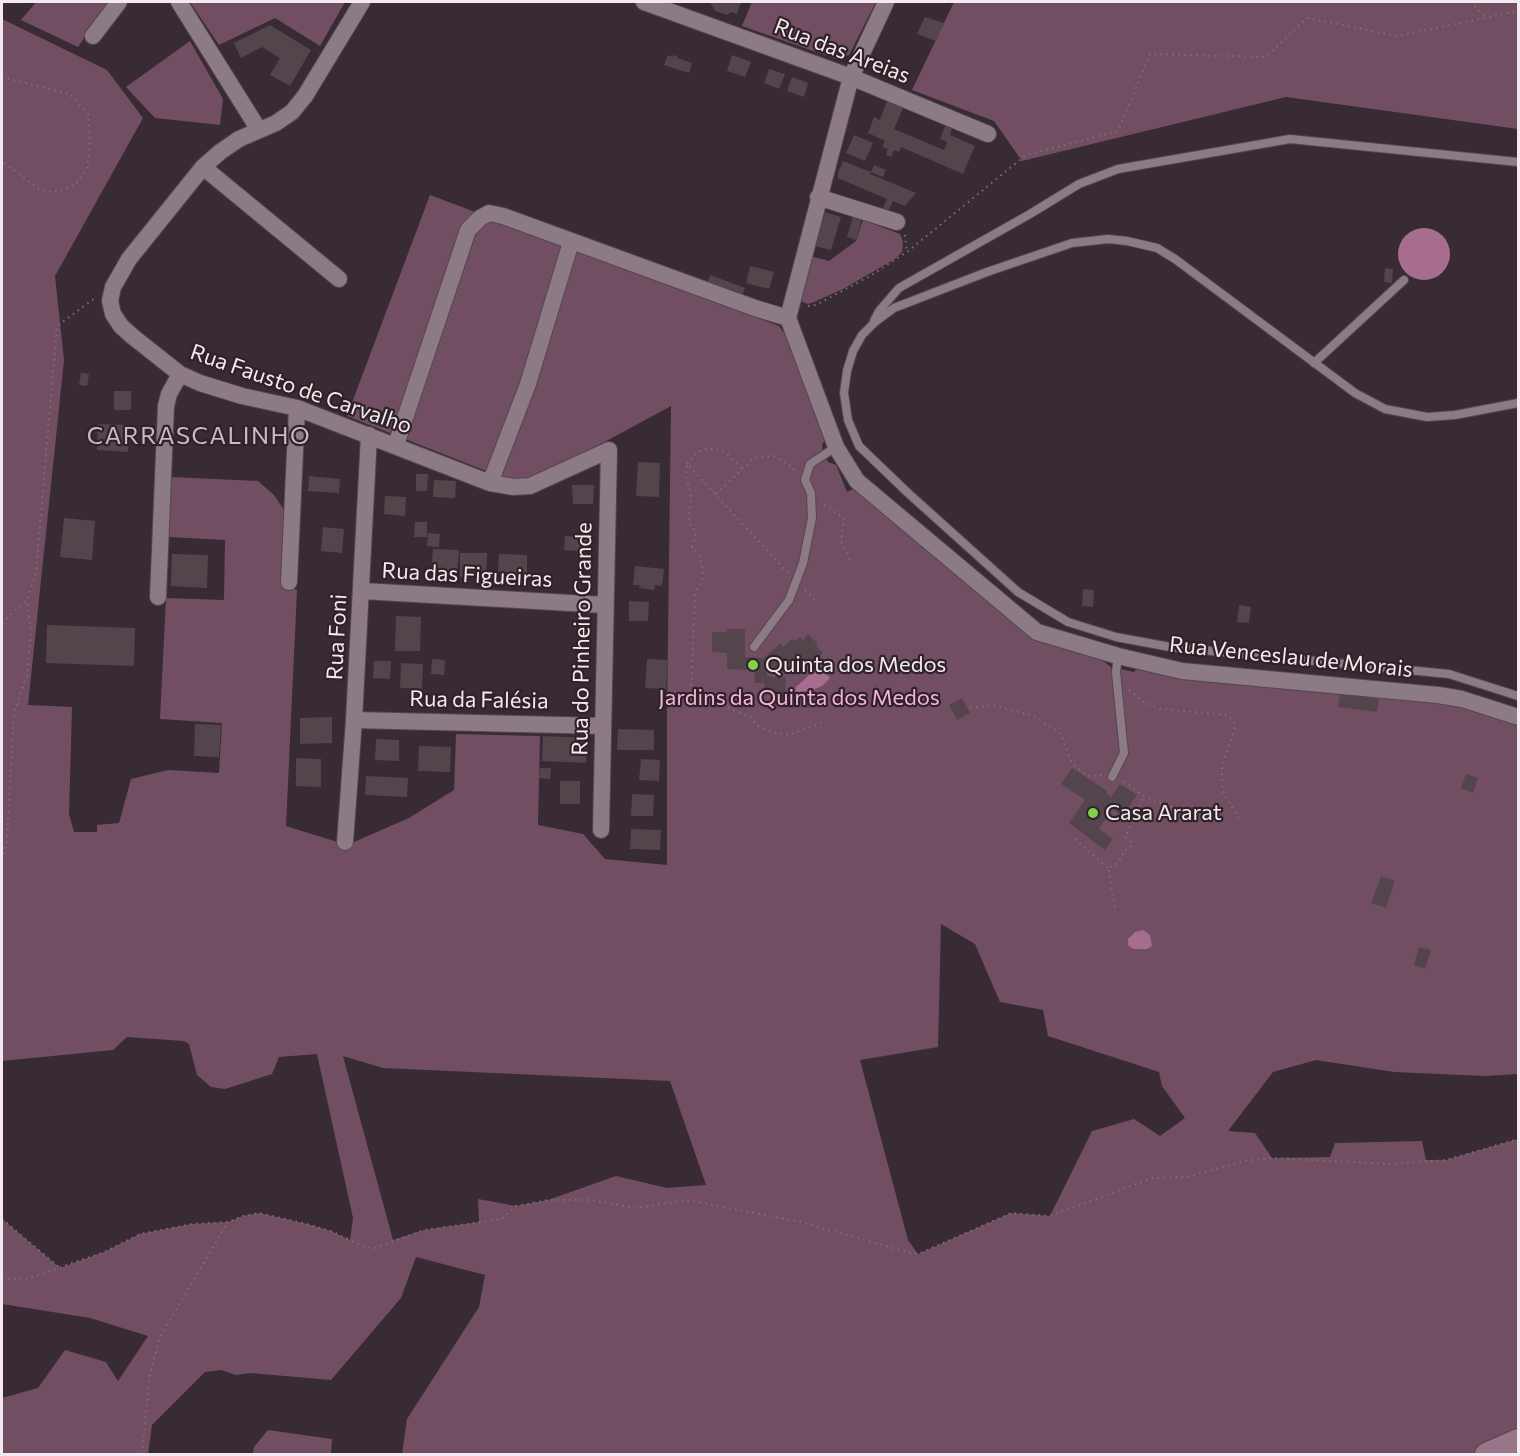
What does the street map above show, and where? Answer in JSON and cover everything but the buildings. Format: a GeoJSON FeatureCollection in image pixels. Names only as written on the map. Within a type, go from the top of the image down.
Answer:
{"type":"FeatureCollection","features":[{"type":"Feature","properties":{"kind":"main road"},"geometry":{"type":"LineString","coordinates":[[1486,1455],[1518,1440]]}},
{"type":"Feature","properties":{"kind":"street"},"geometry":{"type":"LineString","coordinates":[[93,36],[118,2]]}},
{"type":"Feature","properties":{"kind":"street"},"geometry":{"type":"LineString","coordinates":[[179,2],[259,130]]}},
{"type":"Feature","properties":{"kind":"street"},"geometry":{"type":"LineString","coordinates":[[113,287],[129,259],[203,167],[219,152],[239,139],[276,123],[292,112],[305,96],[362,2]]}},
{"type":"Feature","properties":{"kind":"street","name":"Rua das Areias"},"geometry":{"type":"LineString","coordinates":[[644,2],[850,77],[988,134]]}},
{"type":"Feature","properties":{"kind":"street"},"geometry":{"type":"LineString","coordinates":[[396,445],[468,230],[489,213],[503,216],[755,308],[789,312],[850,77],[886,2]]}},
{"type":"Feature","properties":{"kind":"street"},"geometry":{"type":"LineString","coordinates":[[203,167],[339,279]]}},
{"type":"Feature","properties":{"kind":"street"},"geometry":{"type":"LineString","coordinates":[[818,197],[897,222]]}},
{"type":"Feature","properties":{"kind":"street"},"geometry":{"type":"LineString","coordinates":[[490,483],[528,384],[571,242]]}},
{"type":"Feature","properties":{"kind":"street","name":"Rua Fausto de Carvalho"},"geometry":{"type":"LineString","coordinates":[[113,287],[110,301],[113,314],[121,326],[180,374],[223,391],[297,408],[490,483],[513,487],[530,486],[609,450]]}},
{"type":"Feature","properties":{"kind":"street","name":"Rua Venceslau de Morais"},"geometry":{"type":"LineString","coordinates":[[789,312],[836,447],[857,481],[1037,632],[1118,656],[1182,671],[1438,695],[1462,699],[1518,717]]}},
{"type":"Feature","properties":{"kind":"street"},"geometry":{"type":"LineString","coordinates":[[158,597],[166,406],[169,394],[180,374]]}},
{"type":"Feature","properties":{"kind":"street"},"geometry":{"type":"LineString","coordinates":[[289,582],[297,408]]}},
{"type":"Feature","properties":{"kind":"street","name":"Rua Foni"},"geometry":{"type":"LineString","coordinates":[[345,842],[362,591],[369,435]]}},
{"type":"Feature","properties":{"kind":"street","name":"Rua do Pinheiro Grande"},"geometry":{"type":"LineString","coordinates":[[601,830],[609,450]]}},
{"type":"Feature","properties":{"kind":"street","name":"Rua das Figueiras"},"geometry":{"type":"LineString","coordinates":[[362,591],[605,605]]}},
{"type":"Feature","properties":{"kind":"street","name":"Rua da Falésia"},"geometry":{"type":"LineString","coordinates":[[354,720],[602,726]]}},
{"type":"Feature","properties":{"kind":"lane"},"geometry":{"type":"LineString","coordinates":[[873,324],[879,311],[899,288],[1079,184],[1118,168],[1290,139],[1518,162]]}},
{"type":"Feature","properties":{"kind":"lane"},"geometry":{"type":"LineString","coordinates":[[1518,403],[1455,415],[1427,417],[1385,409],[1355,393],[1175,259],[1156,248],[1108,239],[1072,243],[987,272],[894,308],[862,335],[853,351],[847,370],[844,393],[848,420],[860,446],[908,493],[1018,592],[1068,622],[1116,637],[1170,647],[1449,674],[1518,696]]}},
{"type":"Feature","properties":{"kind":"lane"},"geometry":{"type":"LineString","coordinates":[[1314,363],[1404,280]]}},
{"type":"Feature","properties":{"kind":"lane"},"geometry":{"type":"LineString","coordinates":[[754,647],[789,600],[803,563],[812,518],[811,492],[805,480],[810,464],[836,447]]}},
{"type":"Feature","properties":{"kind":"lane"},"geometry":{"type":"LineString","coordinates":[[1113,776],[1125,753],[1116,672],[1118,656]]}},
{"type":"Feature","properties":{"kind":"path"},"geometry":{"type":"LineString","coordinates":[[1470,2],[1487,18]]}},
{"type":"Feature","properties":{"kind":"path"},"geometry":{"type":"LineString","coordinates":[[789,312],[816,305],[870,276],[907,252],[1026,155],[1118,131],[1150,54],[1266,57],[1307,18],[1398,36],[1518,11]]}},
{"type":"Feature","properties":{"kind":"path"},"geometry":{"type":"LineString","coordinates":[[2,77],[70,94],[88,114],[90,141],[87,169],[76,184],[58,192],[40,190],[2,161]]}},
{"type":"Feature","properties":{"kind":"path"},"geometry":{"type":"LineString","coordinates":[[2,860],[7,839],[14,712],[27,676],[31,630],[27,600],[36,573],[57,326],[113,287]]}},
{"type":"Feature","properties":{"kind":"path"},"geometry":{"type":"LineString","coordinates":[[742,469],[725,452],[713,449],[704,449],[696,453],[687,464],[686,477],[691,495],[689,523],[696,532],[692,547],[699,554],[703,569],[702,582],[695,592],[691,692],[750,717],[758,726],[772,732],[789,735],[823,722]]}},
{"type":"Feature","properties":{"kind":"path"},"geometry":{"type":"LineString","coordinates":[[715,494],[754,458],[774,456],[793,467],[796,482],[844,519],[841,541],[850,560]]}},
{"type":"Feature","properties":{"kind":"path"},"geometry":{"type":"LineString","coordinates":[[687,464],[816,601]]}},
{"type":"Feature","properties":{"kind":"path"},"geometry":{"type":"LineString","coordinates":[[2,623],[27,600]]}},
{"type":"Feature","properties":{"kind":"path"},"geometry":{"type":"LineString","coordinates":[[1117,681],[1144,702],[1161,709],[1227,715],[1234,721],[1235,729],[1222,765],[1222,790],[1241,822]]}},
{"type":"Feature","properties":{"kind":"path"},"geometry":{"type":"LineString","coordinates":[[970,708],[992,705],[1034,716],[1061,734],[1072,763],[1087,776],[1113,776],[1142,795],[1193,816]]}},
{"type":"Feature","properties":{"kind":"path"},"geometry":{"type":"LineString","coordinates":[[1108,868],[1118,863],[1125,850],[1132,846],[1132,843],[1125,837],[1143,799],[1142,795]]}},
{"type":"Feature","properties":{"kind":"path"},"geometry":{"type":"LineString","coordinates":[[1075,839],[1108,868],[1115,907]]}},
{"type":"Feature","properties":{"kind":"path"},"geometry":{"type":"LineString","coordinates":[[2,1278],[24,1280],[104,1252],[140,1234],[192,1224],[228,1222],[259,1213],[331,1231],[362,1246],[375,1248],[424,1230],[502,1219],[516,1206],[548,1200],[591,1200],[636,1208],[687,1200],[801,1222],[918,1254],[1011,1212],[1050,1216],[1152,1178],[1187,1177],[1244,1161],[1272,1158],[1391,1164],[1446,1160],[1518,1139]]}},
{"type":"Feature","properties":{"kind":"path"},"geometry":{"type":"LineString","coordinates":[[2,1219],[60,1268]]}},
{"type":"Feature","properties":{"kind":"path"},"geometry":{"type":"LineString","coordinates":[[142,1455],[150,1373],[160,1337],[228,1222]]}},
{"type":"Feature","properties":{"kind":"green space"},"geometry":{"type":"Polygon","coordinates":[[[36,2],[109,2],[78,47],[21,20],[36,2]]]}},
{"type":"Feature","properties":{"kind":"green space"},"geometry":{"type":"Polygon","coordinates":[[[190,2],[345,2],[320,46],[275,18],[219,45],[190,2]]]}},
{"type":"Feature","properties":{"kind":"green space"},"geometry":{"type":"Polygon","coordinates":[[[752,2],[876,2],[849,55],[836,59],[742,26],[752,2]]]}},
{"type":"Feature","properties":{"kind":"green space"},"geometry":{"type":"Polygon","coordinates":[[[954,2],[1518,2],[1518,129],[1286,97],[1022,161],[994,121],[912,90],[954,2]]]}},
{"type":"Feature","properties":{"kind":"green space","name":"Jardins da Quinta dos Medos"},"geometry":{"type":"Polygon","coordinates":[[[2,19],[107,70],[143,118],[55,276],[64,360],[28,705],[72,707],[69,814],[74,832],[97,832],[97,825],[119,823],[131,779],[168,770],[219,773],[222,723],[160,719],[166,598],[224,600],[225,540],[168,537],[170,477],[258,481],[274,495],[286,513],[282,584],[297,590],[286,826],[347,845],[409,818],[454,790],[456,734],[540,736],[538,825],[583,834],[605,859],[667,865],[671,406],[549,472],[514,482],[347,416],[430,195],[779,326],[788,339],[825,439],[822,445],[823,454],[828,462],[836,465],[847,492],[855,488],[1032,636],[1098,657],[1111,667],[1112,671],[1118,672],[1120,669],[1134,672],[1138,667],[1304,677],[1518,712],[1518,1074],[1485,1076],[1394,1072],[1316,1060],[1273,1072],[1228,1131],[1255,1133],[1272,1158],[1330,1157],[1335,1143],[1422,1141],[1426,1160],[1446,1160],[1518,1139],[1518,1454],[402,1454],[407,1419],[479,1307],[485,1275],[416,1257],[401,1298],[331,1380],[250,1373],[236,1375],[221,1370],[205,1372],[152,1425],[148,1454],[2,1454],[2,1398],[38,1388],[65,1350],[106,1362],[118,1381],[148,1336],[90,1318],[2,1304],[2,1219],[60,1268],[104,1252],[140,1234],[192,1224],[228,1222],[259,1213],[331,1231],[350,1240],[353,1218],[317,1054],[279,1057],[272,1074],[225,1089],[211,1087],[197,1075],[189,1044],[184,1041],[127,1037],[113,1050],[2,1061],[2,19]],[[941,924],[938,1047],[860,1060],[908,1240],[918,1254],[1011,1213],[1050,1216],[1092,1131],[1134,1119],[1160,1136],[1185,1118],[1162,1086],[1159,1072],[1048,1036],[1043,1010],[1000,1002],[975,944],[941,924]],[[343,1056],[393,1240],[424,1230],[479,1222],[478,1199],[516,1206],[548,1200],[616,1176],[667,1188],[706,1185],[670,1081],[383,1068],[343,1056]]]}},
{"type":"Feature","properties":{"kind":"green space"},"geometry":{"type":"Polygon","coordinates":[[[190,41],[223,99],[220,125],[155,118],[126,87],[190,41]]]}},
{"type":"Feature","properties":{"kind":"green space"},"geometry":{"type":"Polygon","coordinates":[[[863,220],[900,234],[903,242],[902,252],[895,259],[843,289],[808,304],[800,301],[806,255],[829,261],[856,241],[863,220]]]}},
{"type":"Feature","properties":{"kind":"green space"},"geometry":{"type":"Polygon","coordinates":[[[268,1430],[332,1439],[331,1454],[253,1454],[254,1447],[268,1430]]]}},
{"type":"Feature","properties":{"kind":"shaded area"},"geometry":{"type":"Polygon","coordinates":[[[1424,228],[1438,232],[1446,240],[1450,254],[1446,268],[1438,276],[1424,280],[1410,276],[1402,268],[1398,254],[1402,240],[1410,232],[1424,228]]]}},
{"type":"Feature","properties":{"kind":"shaded area"},"geometry":{"type":"Polygon","coordinates":[[[819,666],[830,678],[822,686],[810,691],[795,692],[796,687],[819,666]]]}},
{"type":"Feature","properties":{"kind":"shaded area"},"geometry":{"type":"Polygon","coordinates":[[[1143,930],[1150,935],[1152,946],[1147,949],[1133,949],[1128,945],[1128,939],[1135,932],[1143,930]]]}},
{"type":"Feature","properties":{"kind":"place","name":"Quinta dos Medos"},"geometry":{"type":"Point","coordinates":[753,665]}},
{"type":"Feature","properties":{"kind":"place","name":"Casa Ararat"},"geometry":{"type":"Point","coordinates":[1093,813]}},
{"type":"Feature","properties":{"kind":"district","name":"CARRASCALINHO"},"geometry":{"type":"Point","coordinates":[199,436]}}]}
